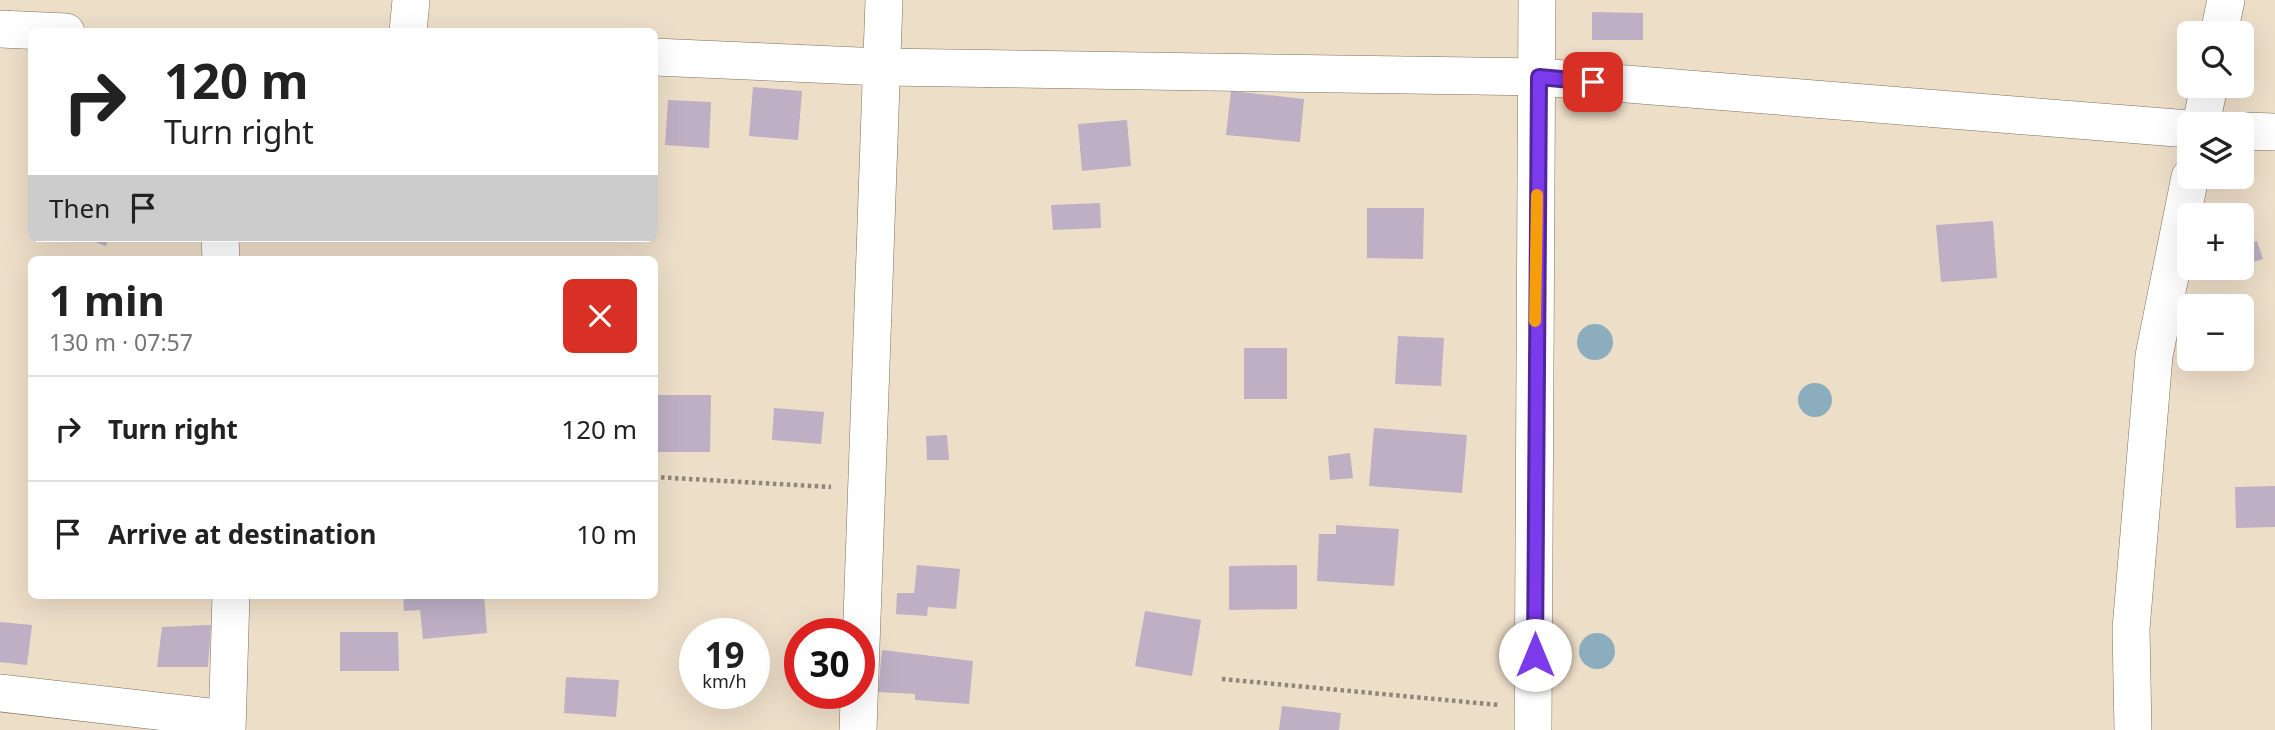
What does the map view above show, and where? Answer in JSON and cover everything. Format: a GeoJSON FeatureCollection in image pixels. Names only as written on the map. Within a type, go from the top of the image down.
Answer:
{"type":"FeatureCollection","features":[{"type":"Feature","properties":{"kind":"street"},"geometry":{"type":"LineString","coordinates":[[408,28],[411,0]]}},
{"type":"Feature","properties":{"kind":"street"},"geometry":{"type":"LineString","coordinates":[[858,730],[884,0]]}},
{"type":"Feature","properties":{"kind":"street"},"geometry":{"type":"LineString","coordinates":[[1534,719],[1539,77],[1537,0]]}},
{"type":"Feature","properties":{"kind":"street"},"geometry":{"type":"LineString","coordinates":[[2222,21],[2226,0]]}},
{"type":"Feature","properties":{"kind":"street"},"geometry":{"type":"LineString","coordinates":[[0,29],[28,30]]}},
{"type":"Feature","properties":{"kind":"street"},"geometry":{"type":"LineString","coordinates":[[658,57],[882,67],[1539,77],[2177,128]]}},
{"type":"Feature","properties":{"kind":"street"},"geometry":{"type":"LineString","coordinates":[[2254,131],[2275,132]]}},
{"type":"Feature","properties":{"kind":"street"},"geometry":{"type":"LineString","coordinates":[[2133,730],[2131,629],[2154,356],[2188,189]]}},
{"type":"Feature","properties":{"kind":"street"},"geometry":{"type":"LineString","coordinates":[[0,692],[227,724],[231,599]]}},
{"type":"Feature","properties":{"kind":"path"},"geometry":{"type":"LineString","coordinates":[[658,477],[867,489]]}},
{"type":"Feature","properties":{"kind":"path"},"geometry":{"type":"LineString","coordinates":[[1222,679],[1534,719]]}},
{"type":"Feature","properties":{"kind":"water"},"geometry":{"type":"Polygon","coordinates":[[[1595,324],[1607,330],[1613,342],[1607,354],[1595,360],[1583,354],[1577,342],[1583,330],[1595,324]]]}},
{"type":"Feature","properties":{"kind":"water"},"geometry":{"type":"Polygon","coordinates":[[[1815,383],[1827,388],[1832,400],[1827,412],[1815,417],[1803,412],[1798,400],[1803,388],[1815,383]]]}},
{"type":"Feature","properties":{"kind":"water"},"geometry":{"type":"Polygon","coordinates":[[[1597,633],[1610,638],[1615,651],[1610,664],[1597,669],[1584,664],[1579,651],[1584,638],[1597,633]]]}},
{"type":"Feature","properties":{"kind":"building"},"geometry":{"type":"Polygon","coordinates":[[[1592,12],[1643,13],[1643,40],[1592,40],[1592,12]]]}},
{"type":"Feature","properties":{"kind":"building"},"geometry":{"type":"Polygon","coordinates":[[[753,87],[802,91],[798,140],[749,136],[753,87]]]}},
{"type":"Feature","properties":{"kind":"building"},"geometry":{"type":"Polygon","coordinates":[[[1231,91],[1304,99],[1300,142],[1226,135],[1231,91]]]}},
{"type":"Feature","properties":{"kind":"building"},"geometry":{"type":"Polygon","coordinates":[[[668,100],[711,102],[709,148],[665,145],[668,100]]]}},
{"type":"Feature","properties":{"kind":"building"},"geometry":{"type":"Polygon","coordinates":[[[1127,120],[1131,166],[1082,171],[1078,124],[1127,120]]]}},
{"type":"Feature","properties":{"kind":"building"},"geometry":{"type":"Polygon","coordinates":[[[1100,203],[1101,228],[1053,230],[1051,205],[1100,203]]]}},
{"type":"Feature","properties":{"kind":"building"},"geometry":{"type":"Polygon","coordinates":[[[1367,208],[1424,208],[1423,259],[1367,258],[1367,208]]]}},
{"type":"Feature","properties":{"kind":"building"},"geometry":{"type":"Polygon","coordinates":[[[1993,221],[1997,278],[1941,282],[1936,225],[1993,221]]]}},
{"type":"Feature","properties":{"kind":"building"},"geometry":{"type":"Polygon","coordinates":[[[2257,241],[2263,259],[2254,262],[2254,242],[2257,241]]]}},
{"type":"Feature","properties":{"kind":"building"},"geometry":{"type":"Polygon","coordinates":[[[1398,336],[1444,338],[1441,386],[1395,384],[1398,336]]]}},
{"type":"Feature","properties":{"kind":"building"},"geometry":{"type":"Polygon","coordinates":[[[1244,348],[1287,348],[1287,399],[1244,399],[1244,348]]]}},
{"type":"Feature","properties":{"kind":"building"},"geometry":{"type":"Polygon","coordinates":[[[658,395],[711,395],[710,452],[658,452],[658,395]]]}},
{"type":"Feature","properties":{"kind":"building"},"geometry":{"type":"Polygon","coordinates":[[[774,408],[824,412],[821,444],[772,440],[774,408]]]}},
{"type":"Feature","properties":{"kind":"building"},"geometry":{"type":"Polygon","coordinates":[[[1374,428],[1467,435],[1462,493],[1369,486],[1374,428]]]}},
{"type":"Feature","properties":{"kind":"building"},"geometry":{"type":"Polygon","coordinates":[[[947,435],[949,460],[927,460],[926,436],[947,435]]]}},
{"type":"Feature","properties":{"kind":"building"},"geometry":{"type":"Polygon","coordinates":[[[1350,453],[1353,478],[1330,480],[1328,456],[1350,453]]]}},
{"type":"Feature","properties":{"kind":"building"},"geometry":{"type":"Polygon","coordinates":[[[2275,486],[2275,527],[2236,528],[2235,487],[2275,486]]]}},
{"type":"Feature","properties":{"kind":"building"},"geometry":{"type":"Polygon","coordinates":[[[1336,525],[1399,529],[1394,586],[1317,581],[1319,534],[1336,534],[1336,525]]]}},
{"type":"Feature","properties":{"kind":"building"},"geometry":{"type":"Polygon","coordinates":[[[917,565],[960,569],[956,609],[928,607],[927,616],[896,614],[897,593],[914,593],[917,565]]]}},
{"type":"Feature","properties":{"kind":"building"},"geometry":{"type":"Polygon","coordinates":[[[1297,565],[1297,609],[1229,610],[1229,566],[1297,565]]]}},
{"type":"Feature","properties":{"kind":"building"},"geometry":{"type":"Polygon","coordinates":[[[403,599],[484,599],[487,633],[423,639],[420,610],[404,611],[403,599]]]}},
{"type":"Feature","properties":{"kind":"building"},"geometry":{"type":"Polygon","coordinates":[[[1145,611],[1201,620],[1192,676],[1135,666],[1145,611]]]}},
{"type":"Feature","properties":{"kind":"building"},"geometry":{"type":"Polygon","coordinates":[[[0,622],[32,625],[27,665],[0,662],[0,622]]]}},
{"type":"Feature","properties":{"kind":"building"},"geometry":{"type":"Polygon","coordinates":[[[211,625],[208,667],[157,667],[162,627],[211,625]]]}},
{"type":"Feature","properties":{"kind":"building"},"geometry":{"type":"Polygon","coordinates":[[[340,632],[398,632],[399,671],[340,671],[340,632]]]}},
{"type":"Feature","properties":{"kind":"building"},"geometry":{"type":"Polygon","coordinates":[[[882,650],[973,661],[969,704],[915,700],[915,694],[878,692],[882,650]]]}},
{"type":"Feature","properties":{"kind":"building"},"geometry":{"type":"Polygon","coordinates":[[[566,677],[619,680],[616,717],[564,713],[566,677]]]}},
{"type":"Feature","properties":{"kind":"building"},"geometry":{"type":"Polygon","coordinates":[[[1282,706],[1341,713],[1339,730],[1279,730],[1282,706]]]}},
{"type":"Feature","properties":{"kind":"slow traffic"},"geometry":{"type":"LineString","coordinates":[[1535,321],[1537,195]]}},
{"type":"Feature","properties":{"kind":"route"},"geometry":{"type":"LineString","coordinates":[[1535,655],[1539,77],[1593,82]]}}]}
